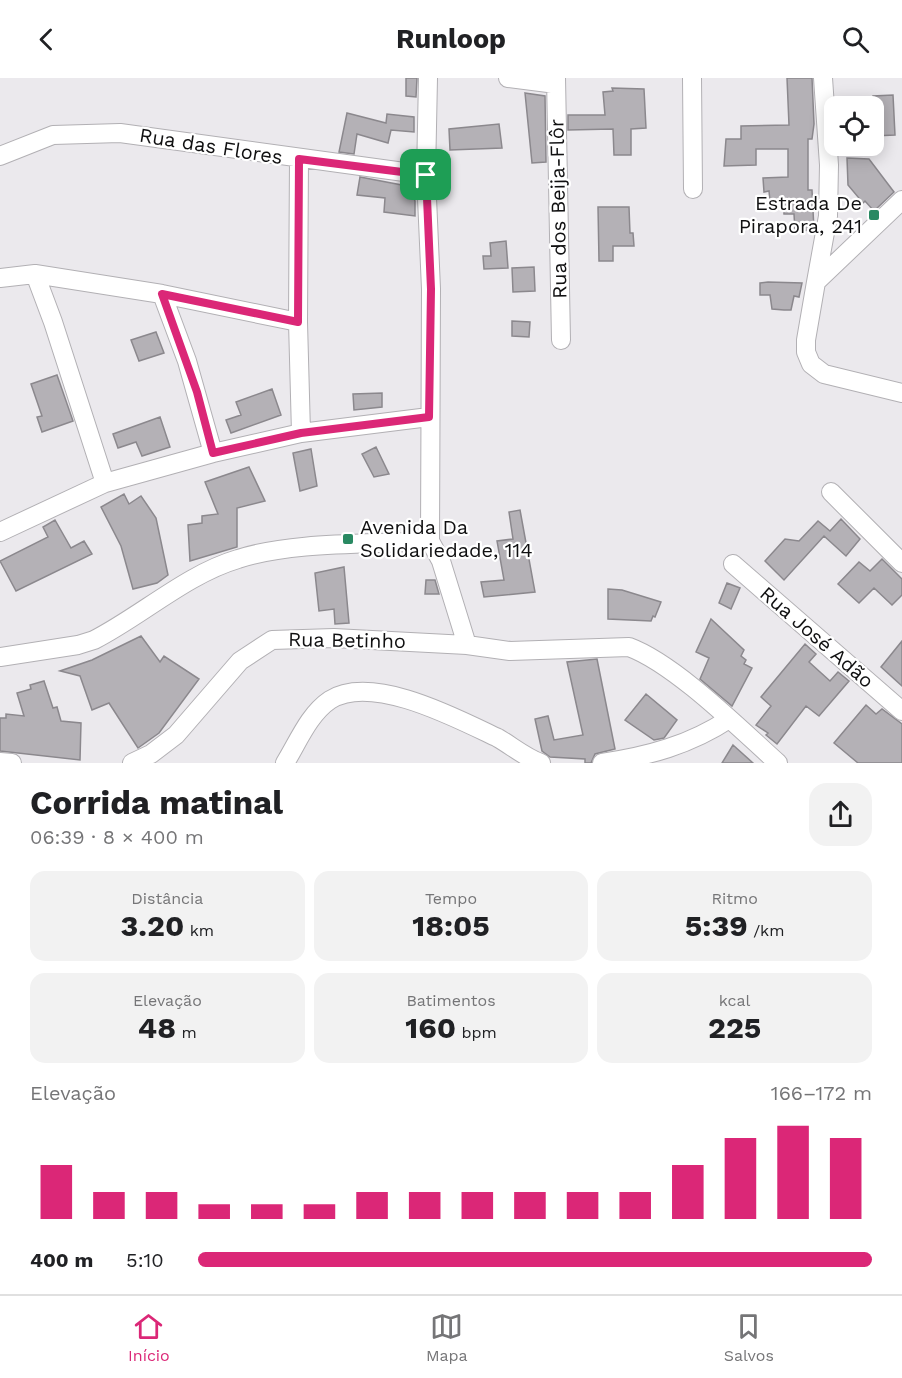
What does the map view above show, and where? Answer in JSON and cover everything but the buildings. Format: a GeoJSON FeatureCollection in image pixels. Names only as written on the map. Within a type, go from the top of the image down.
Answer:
{"type":"FeatureCollection","features":[{"type":"Feature","properties":{"kind":"street"},"geometry":{"type":"LineString","coordinates":[[428,78],[426,175],[431,278],[430,541],[441,561],[466,645]]}},
{"type":"Feature","properties":{"kind":"street"},"geometry":{"type":"LineString","coordinates":[[508,78],[556,81]]}},
{"type":"Feature","properties":{"kind":"street"},"geometry":{"type":"LineString","coordinates":[[692,78],[693,189]]}},
{"type":"Feature","properties":{"kind":"street"},"geometry":{"type":"LineString","coordinates":[[823,78],[829,165],[828,216],[806,340],[806,352],[811,364],[824,374],[902,393]]}},
{"type":"Feature","properties":{"kind":"street","name":"Rua dos Beija-Flôr"},"geometry":{"type":"LineString","coordinates":[[556,81],[561,340]]}},
{"type":"Feature","properties":{"kind":"street","name":"Rua das Flores"},"geometry":{"type":"LineString","coordinates":[[0,156],[53,135],[101,132],[426,175]]}},
{"type":"Feature","properties":{"kind":"street"},"geometry":{"type":"LineString","coordinates":[[299,159],[298,322],[301,433]]}},
{"type":"Feature","properties":{"kind":"street"},"geometry":{"type":"LineString","coordinates":[[816,282],[902,200]]}},
{"type":"Feature","properties":{"kind":"street"},"geometry":{"type":"LineString","coordinates":[[0,278],[35,274],[162,294],[298,322]]}},
{"type":"Feature","properties":{"kind":"street"},"geometry":{"type":"LineString","coordinates":[[35,274],[53,322],[105,483]]}},
{"type":"Feature","properties":{"kind":"street"},"geometry":{"type":"LineString","coordinates":[[162,294],[194,382],[213,453]]}},
{"type":"Feature","properties":{"kind":"street"},"geometry":{"type":"LineString","coordinates":[[0,532],[105,483],[213,453],[301,433],[429,417]]}},
{"type":"Feature","properties":{"kind":"street"},"geometry":{"type":"LineString","coordinates":[[831,492],[902,563]]}},
{"type":"Feature","properties":{"kind":"street"},"geometry":{"type":"LineString","coordinates":[[0,657],[78,645],[94,640],[204,574],[236,559],[265,552],[430,541]]}},
{"type":"Feature","properties":{"kind":"street","name":"Rua José Adão"},"geometry":{"type":"LineString","coordinates":[[733,564],[902,711]]}},
{"type":"Feature","properties":{"kind":"street","name":"Rua Betinho"},"geometry":{"type":"LineString","coordinates":[[132,763],[151,754],[176,735],[240,661],[272,640],[334,638],[466,645],[510,651],[629,647],[652,659],[729,719],[778,763]]}},
{"type":"Feature","properties":{"kind":"street"},"geometry":{"type":"LineString","coordinates":[[285,763],[311,719],[328,701],[341,694],[357,692],[383,693],[416,702],[499,739],[541,763]]}},
{"type":"Feature","properties":{"kind":"street"},"geometry":{"type":"LineString","coordinates":[[602,763],[679,746],[703,736],[729,719]]}},
{"type":"Feature","properties":{"kind":"street"},"geometry":{"type":"LineString","coordinates":[[0,762],[12,763]]}},
{"type":"Feature","properties":{"kind":"place","name":"Estrada De Pirapora, 241"},"geometry":{"type":"Point","coordinates":[874,215]}},
{"type":"Feature","properties":{"kind":"place","name":"Avenida Da Solidariedade, 114"},"geometry":{"type":"Point","coordinates":[348,539]}},
{"type":"Feature","properties":{"kind":"route"},"geometry":{"type":"LineString","coordinates":[[299,159],[426,175],[430,225],[431,289],[429,417],[404,422],[301,433],[213,453],[197,392],[162,294],[298,322],[299,159]]}}]}
